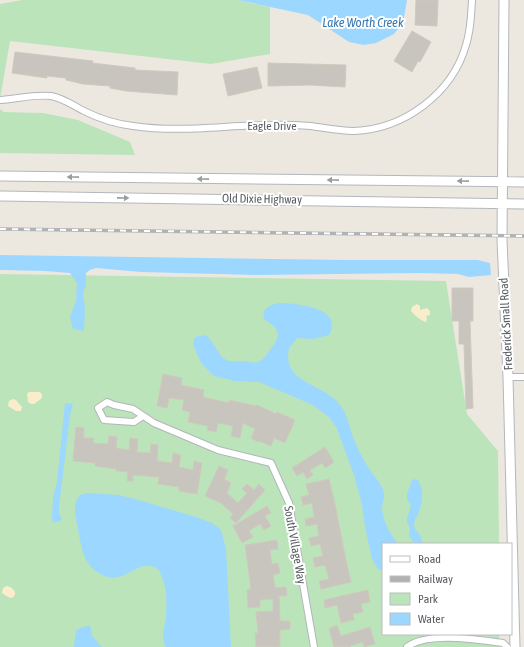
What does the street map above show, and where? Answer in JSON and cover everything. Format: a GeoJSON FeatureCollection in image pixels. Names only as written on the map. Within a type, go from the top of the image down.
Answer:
{"type":"FeatureCollection","features":[{"type":"Feature","properties":{"kind":"main road","name":"Frederick Small Road"},"geometry":{"type":"LineString","coordinates":[[504,0],[502,240],[508,377],[515,647]]}},
{"type":"Feature","properties":{"kind":"main road","name":"Old Dixie Highway"},"geometry":{"type":"LineString","coordinates":[[0,176],[524,182]]}},
{"type":"Feature","properties":{"kind":"main road","name":"Old Dixie Highway"},"geometry":{"type":"LineString","coordinates":[[0,196],[524,204]]}},
{"type":"Feature","properties":{"kind":"street","name":"Eagle Drive"},"geometry":{"type":"LineString","coordinates":[[0,100],[51,96],[108,120],[134,126],[163,129],[272,125],[311,126],[354,131],[380,127],[405,118],[420,108],[433,98],[450,78],[461,59],[467,44],[472,0]]}},
{"type":"Feature","properties":{"kind":"street"},"geometry":{"type":"LineString","coordinates":[[508,377],[524,377]]}},
{"type":"Feature","properties":{"kind":"street","name":"South Village Way"},"geometry":{"type":"LineString","coordinates":[[143,416],[134,422],[104,420],[98,408],[106,402],[133,409],[143,416],[154,424],[218,450],[271,463],[289,503],[314,647]]}},
{"type":"Feature","properties":{"kind":"street"},"geometry":{"type":"LineString","coordinates":[[407,647],[427,639],[449,638],[503,643],[507,647]]}},
{"type":"Feature","properties":{"kind":"green space"},"geometry":{"type":"Polygon","coordinates":[[[22,0],[238,0],[270,7],[270,54],[211,64],[10,41],[0,99],[0,4],[22,0]]]}},
{"type":"Feature","properties":{"kind":"green space"},"geometry":{"type":"Polygon","coordinates":[[[0,109],[4,112],[43,113],[78,120],[130,142],[135,155],[0,153],[0,109]]]}},
{"type":"Feature","properties":{"kind":"green space"},"geometry":{"type":"Polygon","coordinates":[[[0,274],[446,281],[467,414],[498,451],[499,543],[382,543],[382,635],[499,635],[499,647],[0,647],[0,274]]]}},
{"type":"Feature","properties":{"kind":"sand"},"geometry":{"type":"Polygon","coordinates":[[[417,304],[420,306],[420,310],[427,308],[430,311],[430,315],[426,316],[426,322],[418,318],[411,311],[412,307],[417,304]]]}},
{"type":"Feature","properties":{"kind":"sand"},"geometry":{"type":"Polygon","coordinates":[[[29,392],[40,392],[42,398],[34,404],[31,404],[28,402],[27,394],[29,392]]]}},
{"type":"Feature","properties":{"kind":"sand"},"geometry":{"type":"Polygon","coordinates":[[[13,399],[16,400],[22,407],[21,411],[16,411],[8,406],[9,401],[13,399]]]}},
{"type":"Feature","properties":{"kind":"sand"},"geometry":{"type":"Polygon","coordinates":[[[7,586],[12,588],[15,592],[15,595],[12,598],[2,593],[3,588],[7,586]]]}},
{"type":"Feature","properties":{"kind":"water","name":"Lake Worth Creek"},"geometry":{"type":"Polygon","coordinates":[[[238,0],[407,0],[403,23],[394,34],[376,43],[364,45],[349,42],[308,15],[238,0]]]}},
{"type":"Feature","properties":{"kind":"water"},"geometry":{"type":"Polygon","coordinates":[[[0,255],[349,260],[478,260],[490,263],[491,275],[469,277],[458,274],[420,273],[259,275],[141,272],[96,268],[86,273],[86,285],[83,293],[85,308],[84,331],[73,329],[70,317],[76,301],[77,283],[70,273],[0,270],[0,255]]]}},
{"type":"Feature","properties":{"kind":"water"},"geometry":{"type":"Polygon","coordinates":[[[280,303],[307,306],[325,313],[330,319],[332,326],[329,335],[313,339],[297,338],[289,348],[288,360],[292,369],[298,376],[334,398],[341,406],[359,450],[368,467],[380,483],[384,493],[382,508],[384,518],[387,527],[397,543],[382,543],[382,571],[378,569],[372,559],[362,505],[354,475],[337,429],[330,418],[313,405],[259,382],[235,381],[214,376],[201,363],[193,344],[195,337],[205,335],[226,360],[256,363],[265,357],[278,337],[278,333],[274,326],[264,319],[263,315],[267,308],[280,303]]]}},
{"type":"Feature","properties":{"kind":"water"},"geometry":{"type":"Polygon","coordinates":[[[65,403],[73,404],[70,415],[59,507],[59,513],[62,520],[53,523],[53,498],[57,482],[65,403]]]}},
{"type":"Feature","properties":{"kind":"water"},"geometry":{"type":"Polygon","coordinates":[[[416,479],[421,487],[421,505],[415,519],[414,527],[421,537],[423,543],[414,543],[409,536],[410,528],[407,518],[411,505],[407,500],[407,494],[412,480],[416,479]]]}},
{"type":"Feature","properties":{"kind":"water"},"geometry":{"type":"Polygon","coordinates":[[[87,493],[118,495],[135,499],[196,517],[212,523],[221,530],[226,549],[231,647],[166,647],[163,636],[166,617],[166,592],[158,569],[150,566],[143,566],[115,578],[106,576],[91,567],[83,552],[75,508],[78,498],[87,493]]]}},
{"type":"Feature","properties":{"kind":"water"},"geometry":{"type":"Polygon","coordinates":[[[90,625],[92,636],[102,647],[74,647],[76,631],[90,625]]]}},
{"type":"Feature","properties":{"kind":"building"},"geometry":{"type":"Polygon","coordinates":[[[416,0],[438,0],[437,26],[415,25],[416,0]]]}},
{"type":"Feature","properties":{"kind":"building"},"geometry":{"type":"Polygon","coordinates":[[[412,31],[431,42],[420,62],[418,61],[412,72],[394,61],[412,31]]]}},
{"type":"Feature","properties":{"kind":"building"},"geometry":{"type":"Polygon","coordinates":[[[15,52],[93,61],[92,63],[135,68],[135,70],[178,72],[177,95],[126,91],[110,88],[110,86],[83,84],[66,80],[66,78],[47,76],[47,78],[12,73],[15,52]]]}},
{"type":"Feature","properties":{"kind":"building"},"geometry":{"type":"Polygon","coordinates":[[[268,63],[346,65],[345,87],[310,85],[268,86],[268,63]]]}},
{"type":"Feature","properties":{"kind":"building"},"geometry":{"type":"Polygon","coordinates":[[[257,67],[262,88],[228,96],[223,74],[257,67]]]}},
{"type":"Feature","properties":{"kind":"building"},"geometry":{"type":"Polygon","coordinates":[[[452,288],[473,288],[473,321],[470,321],[473,408],[466,409],[464,344],[459,344],[459,321],[452,321],[452,288]]]}},
{"type":"Feature","properties":{"kind":"building"},"geometry":{"type":"Polygon","coordinates":[[[163,374],[182,378],[181,385],[204,390],[203,397],[229,403],[229,400],[257,405],[276,414],[277,412],[295,420],[285,443],[274,438],[271,446],[259,441],[258,442],[251,438],[255,429],[243,423],[240,438],[231,436],[233,426],[218,423],[216,432],[207,430],[208,426],[188,422],[190,412],[182,410],[184,400],[169,398],[167,408],[157,406],[163,374]]]}},
{"type":"Feature","properties":{"kind":"building"},"geometry":{"type":"Polygon","coordinates":[[[76,427],[84,428],[84,438],[94,438],[93,443],[108,444],[109,436],[117,437],[116,448],[129,450],[130,438],[138,439],[137,452],[150,453],[151,444],[158,445],[157,461],[172,463],[173,453],[181,455],[179,467],[193,470],[194,461],[202,463],[197,494],[179,491],[179,487],[158,484],[159,477],[133,475],[133,481],[127,481],[128,472],[95,466],[95,463],[73,461],[76,427]]]}},
{"type":"Feature","properties":{"kind":"building"},"geometry":{"type":"Polygon","coordinates":[[[325,447],[334,462],[325,468],[322,463],[310,470],[313,475],[307,479],[303,472],[297,476],[292,468],[325,447]]]}},
{"type":"Feature","properties":{"kind":"building"},"geometry":{"type":"Polygon","coordinates":[[[219,466],[228,470],[224,479],[231,483],[227,493],[238,503],[247,493],[242,489],[247,484],[254,490],[259,484],[265,490],[236,523],[230,518],[233,514],[221,503],[205,496],[219,466]]]}},
{"type":"Feature","properties":{"kind":"building"},"geometry":{"type":"Polygon","coordinates":[[[329,479],[351,582],[321,589],[319,581],[329,579],[325,565],[315,567],[313,558],[323,556],[320,544],[311,546],[309,538],[319,536],[317,524],[306,526],[305,519],[314,517],[312,503],[303,505],[301,497],[309,495],[306,484],[329,479]]]}},
{"type":"Feature","properties":{"kind":"building"},"geometry":{"type":"Polygon","coordinates":[[[267,506],[271,513],[265,516],[271,526],[264,530],[260,524],[249,531],[253,537],[242,543],[233,526],[267,506]]]}},
{"type":"Feature","properties":{"kind":"building"},"geometry":{"type":"Polygon","coordinates":[[[277,540],[278,549],[270,550],[272,564],[278,563],[280,573],[273,575],[275,588],[286,587],[287,596],[279,596],[280,621],[290,621],[290,629],[280,630],[280,647],[256,647],[255,633],[258,633],[256,612],[273,611],[273,599],[260,600],[260,607],[248,608],[247,590],[251,589],[245,545],[277,540]]]}},
{"type":"Feature","properties":{"kind":"building"},"geometry":{"type":"Polygon","coordinates":[[[368,590],[370,602],[361,604],[363,612],[353,614],[354,620],[341,623],[337,605],[325,608],[324,600],[368,590]]]}},
{"type":"Feature","properties":{"kind":"building"},"geometry":{"type":"Polygon","coordinates":[[[337,625],[341,636],[370,627],[375,644],[364,647],[363,642],[350,646],[351,647],[334,647],[329,629],[337,625]]]}},
{"type":"Feature","properties":{"kind":"railway"},"geometry":{"type":"LineString","coordinates":[[0,229],[524,236]]}}]}
